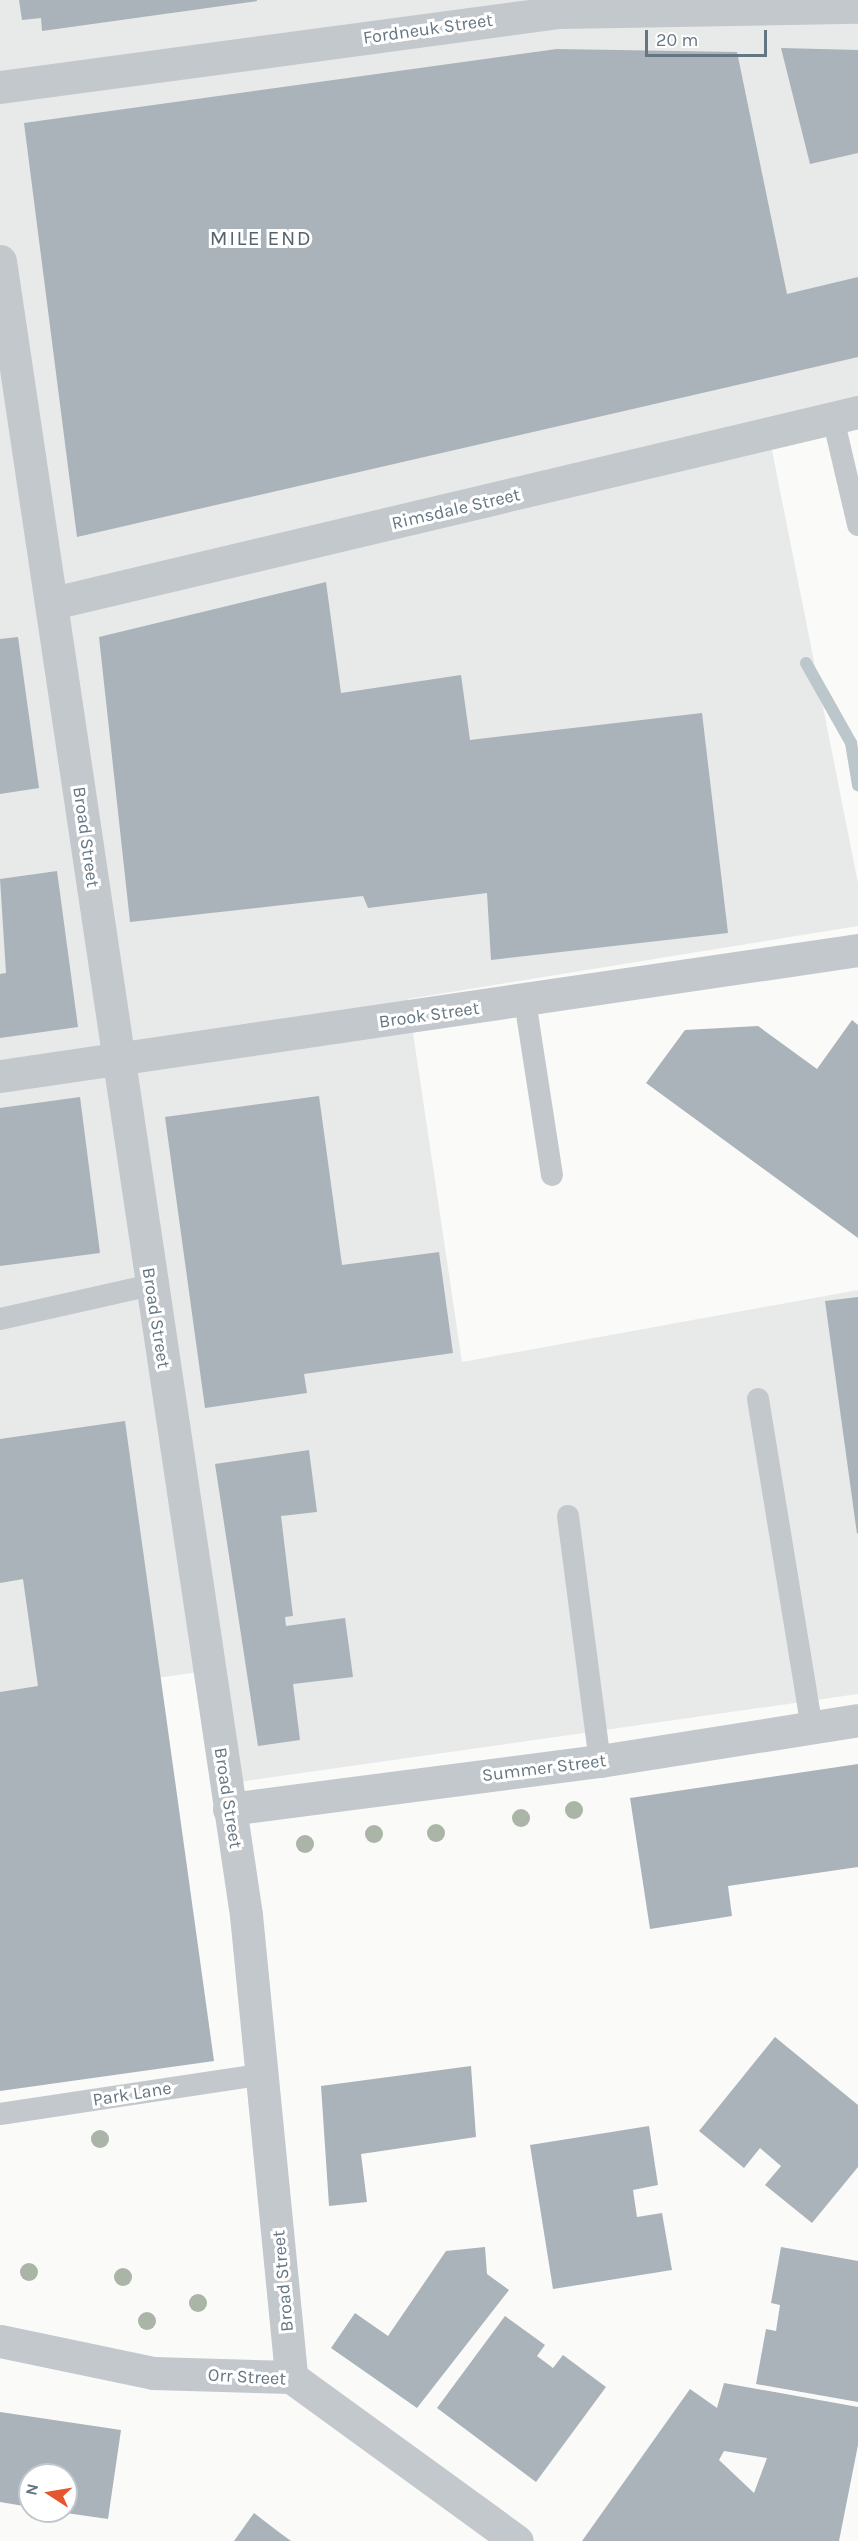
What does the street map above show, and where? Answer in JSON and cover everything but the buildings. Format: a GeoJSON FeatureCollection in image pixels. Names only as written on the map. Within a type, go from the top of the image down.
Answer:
{"type":"FeatureCollection","features":[{"type":"Feature","properties":{"kind":"street","name":"Fordneuk Street"},"geometry":{"type":"LineString","coordinates":[[0,87],[559,12],[858,7]]}},
{"type":"Feature","properties":{"kind":"street","name":"Broad Street"},"geometry":{"type":"LineString","coordinates":[[0,261],[53,603],[117,1059],[230,1809],[264,2074],[291,2377]]}},
{"type":"Feature","properties":{"kind":"street","name":"Rimsdale Street"},"geometry":{"type":"LineString","coordinates":[[53,603],[846,415]]}},
{"type":"Feature","properties":{"kind":"street","name":"Brook Street"},"geometry":{"type":"LineString","coordinates":[[0,1076],[525,1001],[858,950]]}},
{"type":"Feature","properties":{"kind":"street","name":"Summer Street"},"geometry":{"type":"LineString","coordinates":[[230,1809],[600,1761],[812,1730],[858,1720]]}},
{"type":"Feature","properties":{"kind":"street","name":"Orr Street"},"geometry":{"type":"LineString","coordinates":[[0,2341],[153,2373],[291,2377],[517,2541]]}},
{"type":"Feature","properties":{"kind":"lane"},"geometry":{"type":"LineString","coordinates":[[846,415],[857,519]]}},
{"type":"Feature","properties":{"kind":"lane"},"geometry":{"type":"LineString","coordinates":[[525,1001],[552,1175]]}},
{"type":"Feature","properties":{"kind":"lane"},"geometry":{"type":"LineString","coordinates":[[0,1319],[151,1285]]}},
{"type":"Feature","properties":{"kind":"lane"},"geometry":{"type":"LineString","coordinates":[[758,1398],[812,1730]]}},
{"type":"Feature","properties":{"kind":"lane"},"geometry":{"type":"LineString","coordinates":[[568,1516],[600,1761]]}},
{"type":"Feature","properties":{"kind":"lane","name":"Park Lane"},"geometry":{"type":"LineString","coordinates":[[0,2114],[264,2074]]}},
{"type":"Feature","properties":{"kind":"shaded area"},"geometry":{"type":"Polygon","coordinates":[[[0,0],[858,0],[858,397],[767,425],[858,883],[858,926],[408,999],[462,1362],[858,1290],[858,1694],[231,1783],[213,1670],[0,1700],[0,0]]]}},
{"type":"Feature","properties":{"kind":"waterway"},"geometry":{"type":"LineString","coordinates":[[806,663],[851,743],[858,785]]}},
{"type":"Feature","properties":{"kind":"district","name":"MILE END"},"geometry":{"type":"Point","coordinates":[261,238]}}]}
